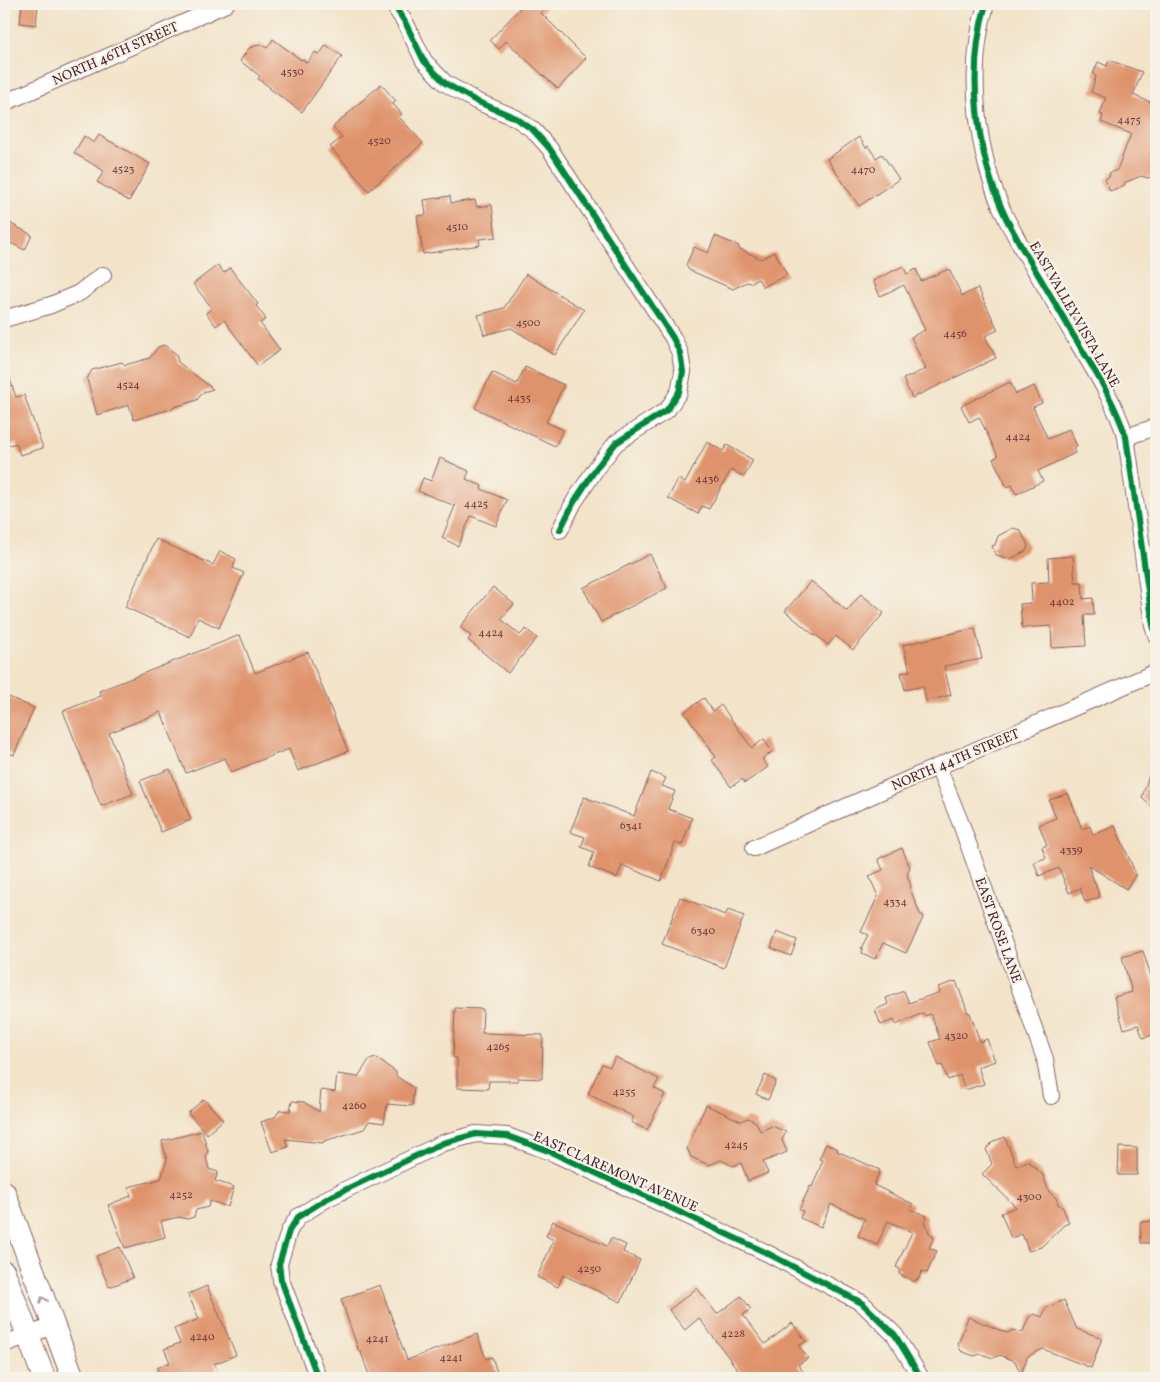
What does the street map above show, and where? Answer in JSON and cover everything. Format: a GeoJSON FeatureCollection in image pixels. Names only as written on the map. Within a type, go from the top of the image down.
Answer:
{"type":"FeatureCollection","features":[{"type":"Feature","properties":{"kind":"main road"},"geometry":{"type":"LineString","coordinates":[[4,1192],[72,1378]]}},
{"type":"Feature","properties":{"kind":"main road"},"geometry":{"type":"LineString","coordinates":[[4,1272],[44,1378]]}},
{"type":"Feature","properties":{"kind":"street","name":"NORTH 46TH STREET"},"geometry":{"type":"LineString","coordinates":[[4,103],[226,4]]}},
{"type":"Feature","properties":{"kind":"street"},"geometry":{"type":"LineString","coordinates":[[393,4],[405,22],[424,61],[445,83],[476,101],[516,118],[533,130],[550,149],[680,353],[683,372],[679,392],[667,410],[616,443],[597,467],[574,502],[560,530]]}},
{"type":"Feature","properties":{"kind":"street","name":"EAST VALLEY VISTA LANE"},"geometry":{"type":"LineString","coordinates":[[985,5],[980,29],[976,97],[979,129],[994,187],[1006,218],[1121,420],[1126,437],[1156,636]]}},
{"type":"Feature","properties":{"kind":"street"},"geometry":{"type":"LineString","coordinates":[[4,319],[51,305],[79,293],[103,275]]}},
{"type":"Feature","properties":{"kind":"street"},"geometry":{"type":"LineString","coordinates":[[1126,437],[1156,427]]}},
{"type":"Feature","properties":{"kind":"street","name":"NORTH 44TH STREET"},"geometry":{"type":"LineString","coordinates":[[754,848],[1156,672]]}},
{"type":"Feature","properties":{"kind":"street","name":"EAST ROSE LANE"},"geometry":{"type":"LineString","coordinates":[[938,767],[961,824],[1045,1059],[1051,1096]]}},
{"type":"Feature","properties":{"kind":"street","name":"EAST CLAREMONT AVENUE"},"geometry":{"type":"LineString","coordinates":[[318,1378],[281,1280],[278,1264],[289,1231],[298,1217],[328,1198],[443,1143],[476,1134],[507,1136],[551,1152],[767,1253],[862,1303],[895,1335],[921,1378]]}},
{"type":"Feature","properties":{"kind":"street"},"geometry":{"type":"LineString","coordinates":[[4,1344],[53,1326]]}},
{"type":"Feature","properties":{"kind":"building"},"geometry":{"type":"Polygon","coordinates":[[[22,4],[38,4],[36,25],[20,23],[22,4]]]}},
{"type":"Feature","properties":{"kind":"building"},"geometry":{"type":"Polygon","coordinates":[[[524,4],[549,4],[541,13],[586,58],[558,89],[506,41],[499,49],[490,40],[524,4]]]}},
{"type":"Feature","properties":{"kind":"building"},"geometry":{"type":"Polygon","coordinates":[[[273,39],[307,63],[315,52],[319,55],[326,45],[342,56],[302,112],[258,79],[260,76],[240,61],[249,48],[261,44],[267,48],[273,39]]]}},
{"type":"Feature","properties":{"kind":"building"},"geometry":{"type":"Polygon","coordinates":[[[1109,60],[1142,72],[1133,95],[1155,104],[1152,112],[1156,116],[1156,170],[1154,176],[1148,178],[1141,176],[1110,191],[1105,179],[1110,176],[1109,173],[1117,170],[1131,134],[1101,122],[1103,115],[1100,114],[1106,98],[1091,92],[1096,76],[1093,74],[1098,62],[1107,66],[1109,60]]]}},
{"type":"Feature","properties":{"kind":"building"},"geometry":{"type":"Polygon","coordinates":[[[381,84],[396,101],[393,104],[402,114],[399,117],[423,143],[369,191],[330,147],[342,137],[333,127],[381,84]]]}},
{"type":"Feature","properties":{"kind":"building"},"geometry":{"type":"Polygon","coordinates":[[[99,135],[150,164],[129,201],[97,182],[104,171],[74,153],[84,136],[94,143],[99,135]]]}},
{"type":"Feature","properties":{"kind":"building"},"geometry":{"type":"Polygon","coordinates":[[[859,137],[876,158],[882,154],[899,179],[859,206],[827,159],[859,137]]]}},
{"type":"Feature","properties":{"kind":"building"},"geometry":{"type":"Polygon","coordinates":[[[450,196],[451,203],[475,200],[477,207],[492,205],[496,237],[479,239],[480,245],[423,254],[417,216],[426,215],[424,200],[450,196]]]}},
{"type":"Feature","properties":{"kind":"building"},"geometry":{"type":"Polygon","coordinates":[[[4,220],[32,235],[25,250],[4,240],[4,220]]]}},
{"type":"Feature","properties":{"kind":"building"},"geometry":{"type":"Polygon","coordinates":[[[715,236],[739,246],[738,248],[761,259],[775,252],[787,275],[763,287],[758,279],[733,289],[689,270],[686,265],[694,247],[708,253],[715,236]]]}},
{"type":"Feature","properties":{"kind":"building"},"geometry":{"type":"Polygon","coordinates":[[[218,265],[224,273],[230,268],[258,304],[256,306],[266,319],[260,323],[280,350],[258,366],[224,320],[216,326],[206,313],[212,308],[193,284],[218,265]]]}},
{"type":"Feature","properties":{"kind":"building"},"geometry":{"type":"Polygon","coordinates":[[[903,266],[907,274],[916,269],[921,281],[949,269],[962,296],[978,288],[998,330],[985,336],[996,358],[912,398],[903,379],[926,369],[911,337],[925,330],[904,285],[880,296],[873,281],[903,266]]]}},
{"type":"Feature","properties":{"kind":"building"},"geometry":{"type":"Polygon","coordinates":[[[526,274],[584,310],[555,355],[511,328],[484,335],[478,315],[504,308],[526,274]]]}},
{"type":"Feature","properties":{"kind":"building"},"geometry":{"type":"Polygon","coordinates":[[[164,345],[176,354],[178,362],[213,389],[203,392],[197,400],[134,420],[129,405],[97,415],[87,379],[92,370],[122,362],[125,365],[150,358],[158,347],[164,345]]]}},
{"type":"Feature","properties":{"kind":"building"},"geometry":{"type":"Polygon","coordinates":[[[525,367],[564,385],[546,422],[563,430],[555,446],[475,408],[492,372],[517,384],[525,367]]]}},
{"type":"Feature","properties":{"kind":"building"},"geometry":{"type":"Polygon","coordinates":[[[4,368],[6,368],[16,397],[24,395],[43,448],[20,455],[16,443],[4,447],[4,368]]]}},
{"type":"Feature","properties":{"kind":"building"},"geometry":{"type":"Polygon","coordinates":[[[1010,382],[1016,394],[1034,386],[1042,403],[1033,407],[1048,439],[1069,429],[1077,446],[1073,448],[1075,453],[1038,471],[1043,481],[1016,494],[1012,485],[1007,487],[993,459],[998,456],[979,417],[969,422],[961,406],[1010,382]]]}},
{"type":"Feature","properties":{"kind":"building"},"geometry":{"type":"Polygon","coordinates":[[[707,442],[723,451],[727,445],[753,460],[744,477],[731,470],[709,509],[702,506],[698,514],[668,498],[678,479],[685,483],[707,442]]]}},
{"type":"Feature","properties":{"kind":"building"},"geometry":{"type":"Polygon","coordinates":[[[440,458],[469,471],[466,479],[482,486],[481,489],[507,500],[496,526],[471,516],[458,546],[442,538],[455,506],[418,491],[423,478],[431,481],[440,458]]]}},
{"type":"Feature","properties":{"kind":"building"},"geometry":{"type":"Polygon","coordinates":[[[1013,528],[1020,530],[1028,545],[1026,551],[1010,559],[996,555],[992,546],[995,545],[998,536],[1013,528]]]}},
{"type":"Feature","properties":{"kind":"building"},"geometry":{"type":"Polygon","coordinates":[[[156,539],[213,565],[220,551],[236,559],[233,568],[244,573],[219,628],[198,618],[190,637],[125,607],[156,539]]]}},
{"type":"Feature","properties":{"kind":"building"},"geometry":{"type":"Polygon","coordinates":[[[650,554],[667,588],[601,622],[583,588],[650,554]]]}},
{"type":"Feature","properties":{"kind":"building"},"geometry":{"type":"Polygon","coordinates":[[[1073,556],[1075,582],[1082,582],[1083,599],[1093,598],[1094,615],[1084,615],[1086,646],[1052,648],[1051,626],[1022,628],[1020,604],[1032,603],[1031,583],[1049,582],[1048,558],[1073,556]]]}},
{"type":"Feature","properties":{"kind":"building"},"geometry":{"type":"Polygon","coordinates":[[[811,581],[847,611],[861,594],[884,613],[853,650],[836,636],[828,645],[785,611],[811,581]]]}},
{"type":"Feature","properties":{"kind":"building"},"geometry":{"type":"Polygon","coordinates":[[[493,587],[514,604],[501,619],[520,635],[526,629],[537,638],[508,673],[468,640],[471,636],[460,627],[493,587]]]}},
{"type":"Feature","properties":{"kind":"building"},"geometry":{"type":"Polygon","coordinates":[[[975,628],[982,659],[944,666],[951,695],[926,701],[923,686],[905,690],[901,673],[910,671],[903,645],[975,628]]]}},
{"type":"Feature","properties":{"kind":"building"},"geometry":{"type":"Polygon","coordinates":[[[240,635],[255,673],[308,652],[348,751],[298,771],[289,749],[231,772],[225,758],[186,773],[161,712],[109,733],[133,794],[101,806],[63,711],[101,696],[99,691],[240,635]]]}},
{"type":"Feature","properties":{"kind":"building"},"geometry":{"type":"Polygon","coordinates":[[[4,695],[34,708],[14,755],[4,751],[4,695]]]}},
{"type":"Feature","properties":{"kind":"building"},"geometry":{"type":"Polygon","coordinates":[[[704,698],[713,711],[721,705],[752,748],[764,739],[772,752],[762,759],[768,767],[745,783],[742,779],[731,787],[712,760],[716,757],[684,712],[704,698]]]}},
{"type":"Feature","properties":{"kind":"building"},"geometry":{"type":"Polygon","coordinates":[[[1153,762],[1156,762],[1156,811],[1142,798],[1153,762]]]}},
{"type":"Feature","properties":{"kind":"building"},"geometry":{"type":"Polygon","coordinates":[[[170,769],[191,820],[161,832],[140,781],[170,769]]]}},
{"type":"Feature","properties":{"kind":"building"},"geometry":{"type":"Polygon","coordinates":[[[651,772],[666,778],[662,786],[675,791],[668,809],[692,818],[682,845],[675,843],[661,881],[622,865],[617,878],[589,867],[594,852],[581,847],[585,837],[570,832],[584,797],[634,816],[651,772]]]}},
{"type":"Feature","properties":{"kind":"building"},"geometry":{"type":"Polygon","coordinates":[[[1068,793],[1082,829],[1090,826],[1093,835],[1115,826],[1136,874],[1126,889],[1088,865],[1100,897],[1085,902],[1080,888],[1069,893],[1059,868],[1039,876],[1034,862],[1046,858],[1042,847],[1047,845],[1039,825],[1056,818],[1049,800],[1068,793]]]}},
{"type":"Feature","properties":{"kind":"building"},"geometry":{"type":"Polygon","coordinates":[[[902,848],[910,867],[907,875],[911,886],[910,889],[920,914],[924,916],[906,953],[883,943],[875,959],[862,953],[863,949],[861,948],[868,935],[861,932],[878,896],[869,876],[883,870],[878,859],[902,848]]]}},
{"type":"Feature","properties":{"kind":"building"},"geometry":{"type":"Polygon","coordinates":[[[680,897],[725,915],[728,910],[744,916],[724,968],[662,944],[680,897]]]}},
{"type":"Feature","properties":{"kind":"building"},"geometry":{"type":"Polygon","coordinates":[[[777,932],[797,940],[791,956],[771,948],[777,932]]]}},
{"type":"Feature","properties":{"kind":"building"},"geometry":{"type":"Polygon","coordinates":[[[1143,951],[1156,992],[1156,1034],[1143,1038],[1138,1025],[1124,1029],[1114,997],[1132,992],[1122,957],[1143,951]]]}},
{"type":"Feature","properties":{"kind":"building"},"geometry":{"type":"Polygon","coordinates":[[[956,981],[980,1042],[987,1039],[995,1061],[978,1067],[984,1084],[965,1090],[960,1075],[948,1080],[942,1065],[939,1066],[930,1042],[940,1039],[931,1014],[924,1016],[923,1013],[896,1025],[894,1020],[881,1025],[875,1010],[888,1004],[886,998],[904,991],[909,1003],[940,992],[938,987],[956,981]]]}},
{"type":"Feature","properties":{"kind":"building"},"geometry":{"type":"Polygon","coordinates":[[[455,1008],[483,1009],[482,1033],[543,1035],[542,1079],[518,1078],[518,1081],[489,1081],[488,1089],[457,1088],[457,1058],[453,1058],[455,1008]]]}},
{"type":"Feature","properties":{"kind":"building"},"geometry":{"type":"Polygon","coordinates":[[[615,1057],[659,1079],[654,1088],[665,1094],[647,1130],[631,1122],[634,1117],[588,1094],[602,1064],[610,1067],[615,1057]]]}},
{"type":"Feature","properties":{"kind":"building"},"geometry":{"type":"Polygon","coordinates":[[[376,1058],[396,1072],[396,1076],[414,1088],[412,1106],[387,1104],[384,1123],[369,1121],[364,1129],[324,1141],[323,1143],[285,1139],[288,1147],[272,1152],[261,1122],[275,1117],[280,1110],[290,1111],[292,1101],[304,1102],[319,1112],[321,1090],[335,1092],[337,1074],[358,1077],[369,1060],[376,1058]]]}},
{"type":"Feature","properties":{"kind":"building"},"geometry":{"type":"Polygon","coordinates":[[[765,1075],[776,1081],[768,1100],[756,1094],[765,1075]]]}},
{"type":"Feature","properties":{"kind":"building"},"geometry":{"type":"Polygon","coordinates":[[[204,1099],[223,1120],[207,1134],[188,1113],[204,1099]]]}},
{"type":"Feature","properties":{"kind":"building"},"geometry":{"type":"Polygon","coordinates":[[[706,1105],[741,1121],[748,1118],[756,1122],[760,1131],[772,1126],[786,1132],[782,1140],[787,1152],[763,1162],[768,1173],[748,1181],[741,1163],[733,1166],[721,1160],[709,1165],[691,1157],[687,1148],[706,1105]]]}},
{"type":"Feature","properties":{"kind":"building"},"geometry":{"type":"Polygon","coordinates":[[[202,1131],[208,1151],[206,1157],[209,1169],[218,1172],[215,1181],[234,1187],[228,1207],[210,1201],[208,1207],[196,1210],[194,1217],[187,1219],[179,1217],[161,1221],[165,1237],[125,1248],[108,1205],[131,1196],[128,1187],[161,1179],[167,1160],[162,1141],[202,1131]]]}},
{"type":"Feature","properties":{"kind":"building"},"geometry":{"type":"Polygon","coordinates":[[[1005,1137],[1016,1166],[1028,1161],[1043,1175],[1049,1192],[1063,1208],[1069,1223],[1064,1225],[1041,1247],[1029,1251],[1022,1234],[1011,1238],[1001,1213],[1016,1207],[982,1174],[992,1164],[986,1149],[994,1141],[1005,1137]]]}},
{"type":"Feature","properties":{"kind":"building"},"geometry":{"type":"Polygon","coordinates":[[[826,1144],[838,1149],[837,1151],[880,1170],[874,1185],[913,1204],[910,1209],[927,1216],[925,1221],[930,1235],[934,1237],[929,1248],[937,1251],[927,1273],[922,1271],[915,1282],[899,1274],[900,1269],[896,1267],[912,1232],[888,1221],[877,1245],[858,1236],[865,1219],[831,1204],[821,1227],[800,1218],[803,1211],[799,1210],[810,1186],[812,1187],[823,1160],[819,1159],[826,1144]]]}},
{"type":"Feature","properties":{"kind":"building"},"geometry":{"type":"Polygon","coordinates":[[[1119,1147],[1137,1148],[1137,1175],[1118,1175],[1119,1147]]]}},
{"type":"Feature","properties":{"kind":"building"},"geometry":{"type":"Polygon","coordinates":[[[553,1221],[607,1246],[611,1238],[626,1245],[623,1252],[640,1260],[621,1302],[563,1275],[558,1287],[537,1277],[554,1240],[546,1236],[553,1221]]]}},
{"type":"Feature","properties":{"kind":"building"},"geometry":{"type":"Polygon","coordinates":[[[1156,1221],[1156,1243],[1141,1243],[1140,1222],[1156,1221]]]}},
{"type":"Feature","properties":{"kind":"building"},"geometry":{"type":"Polygon","coordinates":[[[120,1247],[133,1278],[109,1287],[96,1256],[120,1247]]]}},
{"type":"Feature","properties":{"kind":"building"},"geometry":{"type":"Polygon","coordinates":[[[380,1285],[407,1360],[477,1334],[486,1359],[492,1357],[499,1378],[370,1378],[341,1299],[380,1285]]]}},
{"type":"Feature","properties":{"kind":"building"},"geometry":{"type":"Polygon","coordinates":[[[207,1286],[236,1355],[214,1364],[218,1372],[203,1378],[161,1378],[157,1368],[170,1362],[164,1349],[180,1343],[174,1329],[199,1319],[188,1294],[207,1286]]]}},
{"type":"Feature","properties":{"kind":"building"},"geometry":{"type":"Polygon","coordinates":[[[697,1288],[717,1314],[741,1296],[751,1309],[743,1315],[765,1344],[792,1323],[806,1341],[799,1346],[808,1358],[798,1365],[808,1378],[744,1378],[699,1318],[685,1330],[669,1310],[697,1288]]]}},
{"type":"Feature","properties":{"kind":"building"},"geometry":{"type":"Polygon","coordinates":[[[1064,1300],[1077,1329],[1102,1338],[1091,1368],[1043,1349],[1028,1356],[1021,1374],[1015,1361],[1000,1355],[993,1358],[981,1354],[974,1356],[961,1351],[958,1344],[968,1317],[1007,1333],[1013,1330],[1022,1333],[1029,1317],[1034,1314],[1042,1317],[1046,1308],[1064,1300]]]}},
{"type":"Feature","properties":{"kind":"cycle path"},"geometry":{"type":"LineString","coordinates":[[393,4],[405,22],[424,61],[445,83],[476,101],[516,118],[533,130],[550,149],[673,338],[680,353],[683,372],[679,392],[667,410],[616,443],[597,467],[574,502],[560,530]]}},
{"type":"Feature","properties":{"kind":"cycle path"},"geometry":{"type":"LineString","coordinates":[[986,4],[976,57],[976,85],[977,112],[987,167],[1008,222],[1102,384],[1121,423],[1126,437],[1156,635]]}},
{"type":"Feature","properties":{"kind":"cycle path"},"geometry":{"type":"LineString","coordinates":[[318,1378],[281,1280],[279,1264],[289,1231],[298,1217],[328,1198],[443,1143],[476,1134],[507,1136],[551,1152],[767,1253],[862,1303],[895,1335],[921,1378]]}}]}
